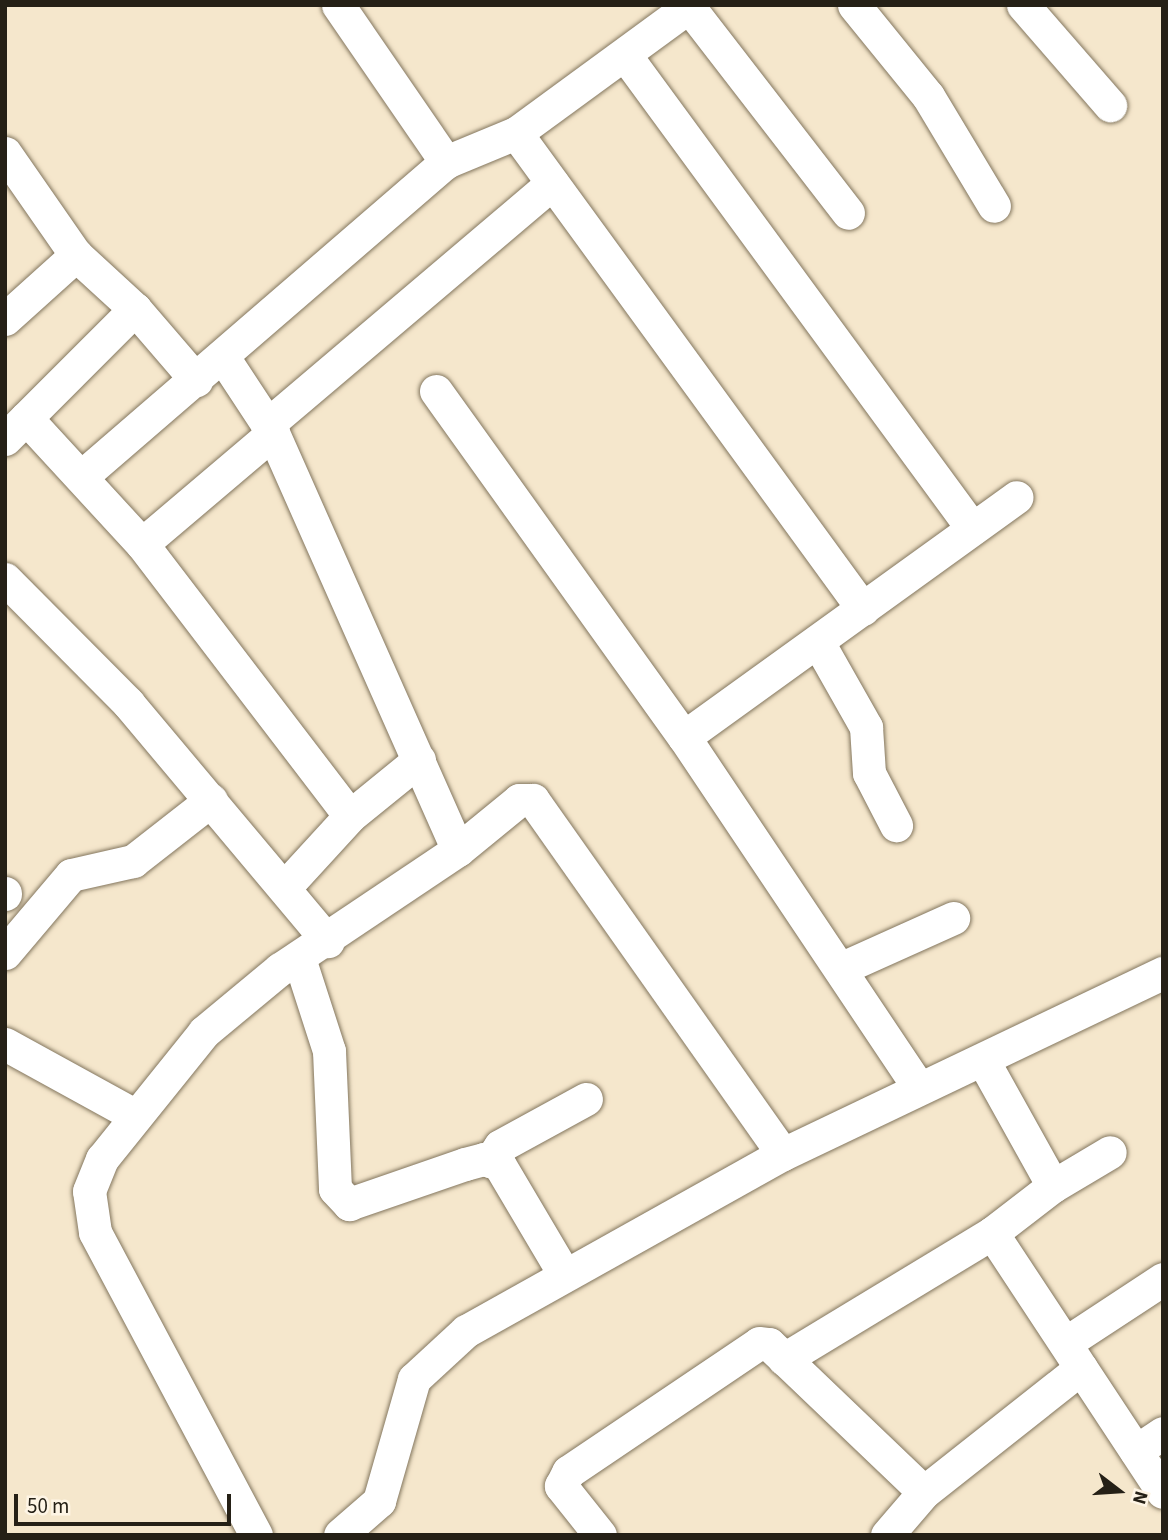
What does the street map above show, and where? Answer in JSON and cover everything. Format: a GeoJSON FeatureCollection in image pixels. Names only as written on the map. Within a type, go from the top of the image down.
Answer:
{"type":"FeatureCollection","features":[{"type":"Feature","properties":{"kind":"street"},"geometry":{"type":"LineString","coordinates":[[338,5],[446,162]]}},
{"type":"Feature","properties":{"kind":"street"},"geometry":{"type":"LineString","coordinates":[[854,5],[928,96],[994,206]]}},
{"type":"Feature","properties":{"kind":"street"},"geometry":{"type":"LineString","coordinates":[[1023,5],[1110,105]]}},
{"type":"Feature","properties":{"kind":"street"},"geometry":{"type":"LineString","coordinates":[[81,477],[446,162],[516,133],[690,6],[848,214]]}},
{"type":"Feature","properties":{"kind":"street"},"geometry":{"type":"LineString","coordinates":[[625,55],[972,528]]}},
{"type":"Feature","properties":{"kind":"street"},"geometry":{"type":"LineString","coordinates":[[516,133],[863,609]]}},
{"type":"Feature","properties":{"kind":"street"},"geometry":{"type":"LineString","coordinates":[[5,153],[76,255],[135,309],[196,380]]}},
{"type":"Feature","properties":{"kind":"street"},"geometry":{"type":"LineString","coordinates":[[142,544],[552,183]]}},
{"type":"Feature","properties":{"kind":"street"},"geometry":{"type":"LineString","coordinates":[[5,319],[76,255]]}},
{"type":"Feature","properties":{"kind":"street"},"geometry":{"type":"LineString","coordinates":[[135,309],[16,428],[81,477],[142,544],[350,816]]}},
{"type":"Feature","properties":{"kind":"street"},"geometry":{"type":"LineString","coordinates":[[223,357],[270,429],[458,850]]}},
{"type":"Feature","properties":{"kind":"street"},"geometry":{"type":"LineString","coordinates":[[436,391],[684,737],[842,968],[919,1088]]}},
{"type":"Feature","properties":{"kind":"street"},"geometry":{"type":"LineString","coordinates":[[684,737],[1017,497]]}},
{"type":"Feature","properties":{"kind":"street"},"geometry":{"type":"LineString","coordinates":[[5,579],[128,703],[328,941]]}},
{"type":"Feature","properties":{"kind":"street"},"geometry":{"type":"LineString","coordinates":[[818,642],[866,727],[869,773],[897,825]]}},
{"type":"Feature","properties":{"kind":"street"},"geometry":{"type":"LineString","coordinates":[[284,888],[350,816],[419,760]]}},
{"type":"Feature","properties":{"kind":"street"},"geometry":{"type":"LineString","coordinates":[[5,953],[72,875],[133,861],[211,800]]}},
{"type":"Feature","properties":{"kind":"street"},"geometry":{"type":"LineString","coordinates":[[256,1535],[95,1232],[89,1191],[102,1159],[204,1032],[299,958],[328,941],[458,850],[519,800],[533,800],[547,812],[783,1154]]}},
{"type":"Feature","properties":{"kind":"street"},"geometry":{"type":"LineString","coordinates":[[842,968],[953,918]]}},
{"type":"Feature","properties":{"kind":"street"},"geometry":{"type":"LineString","coordinates":[[299,958],[329,1051],[335,1189],[349,1204],[490,1161],[499,1164],[564,1274]]}},
{"type":"Feature","properties":{"kind":"street"},"geometry":{"type":"LineString","coordinates":[[340,1535],[375,1525],[408,1396],[424,1365],[466,1331],[783,1154],[919,1088],[984,1062],[1163,973]]}},
{"type":"Feature","properties":{"kind":"street"},"geometry":{"type":"LineString","coordinates":[[5,1044],[136,1116]]}},
{"type":"Feature","properties":{"kind":"street"},"geometry":{"type":"LineString","coordinates":[[984,1062],[1053,1186]]}},
{"type":"Feature","properties":{"kind":"street"},"geometry":{"type":"LineString","coordinates":[[490,1161],[500,1146],[586,1099]]}},
{"type":"Feature","properties":{"kind":"street"},"geometry":{"type":"LineString","coordinates":[[785,1359],[992,1233],[1053,1186],[1110,1152]]}},
{"type":"Feature","properties":{"kind":"street"},"geometry":{"type":"LineString","coordinates":[[992,1233],[1074,1355],[1149,1442],[1163,1492]]}},
{"type":"Feature","properties":{"kind":"street"},"geometry":{"type":"LineString","coordinates":[[887,1535],[924,1492],[1074,1355],[1163,1279]]}},
{"type":"Feature","properties":{"kind":"street"},"geometry":{"type":"LineString","coordinates":[[600,1535],[561,1486],[568,1472],[759,1343],[785,1359],[924,1492]]}}]}
